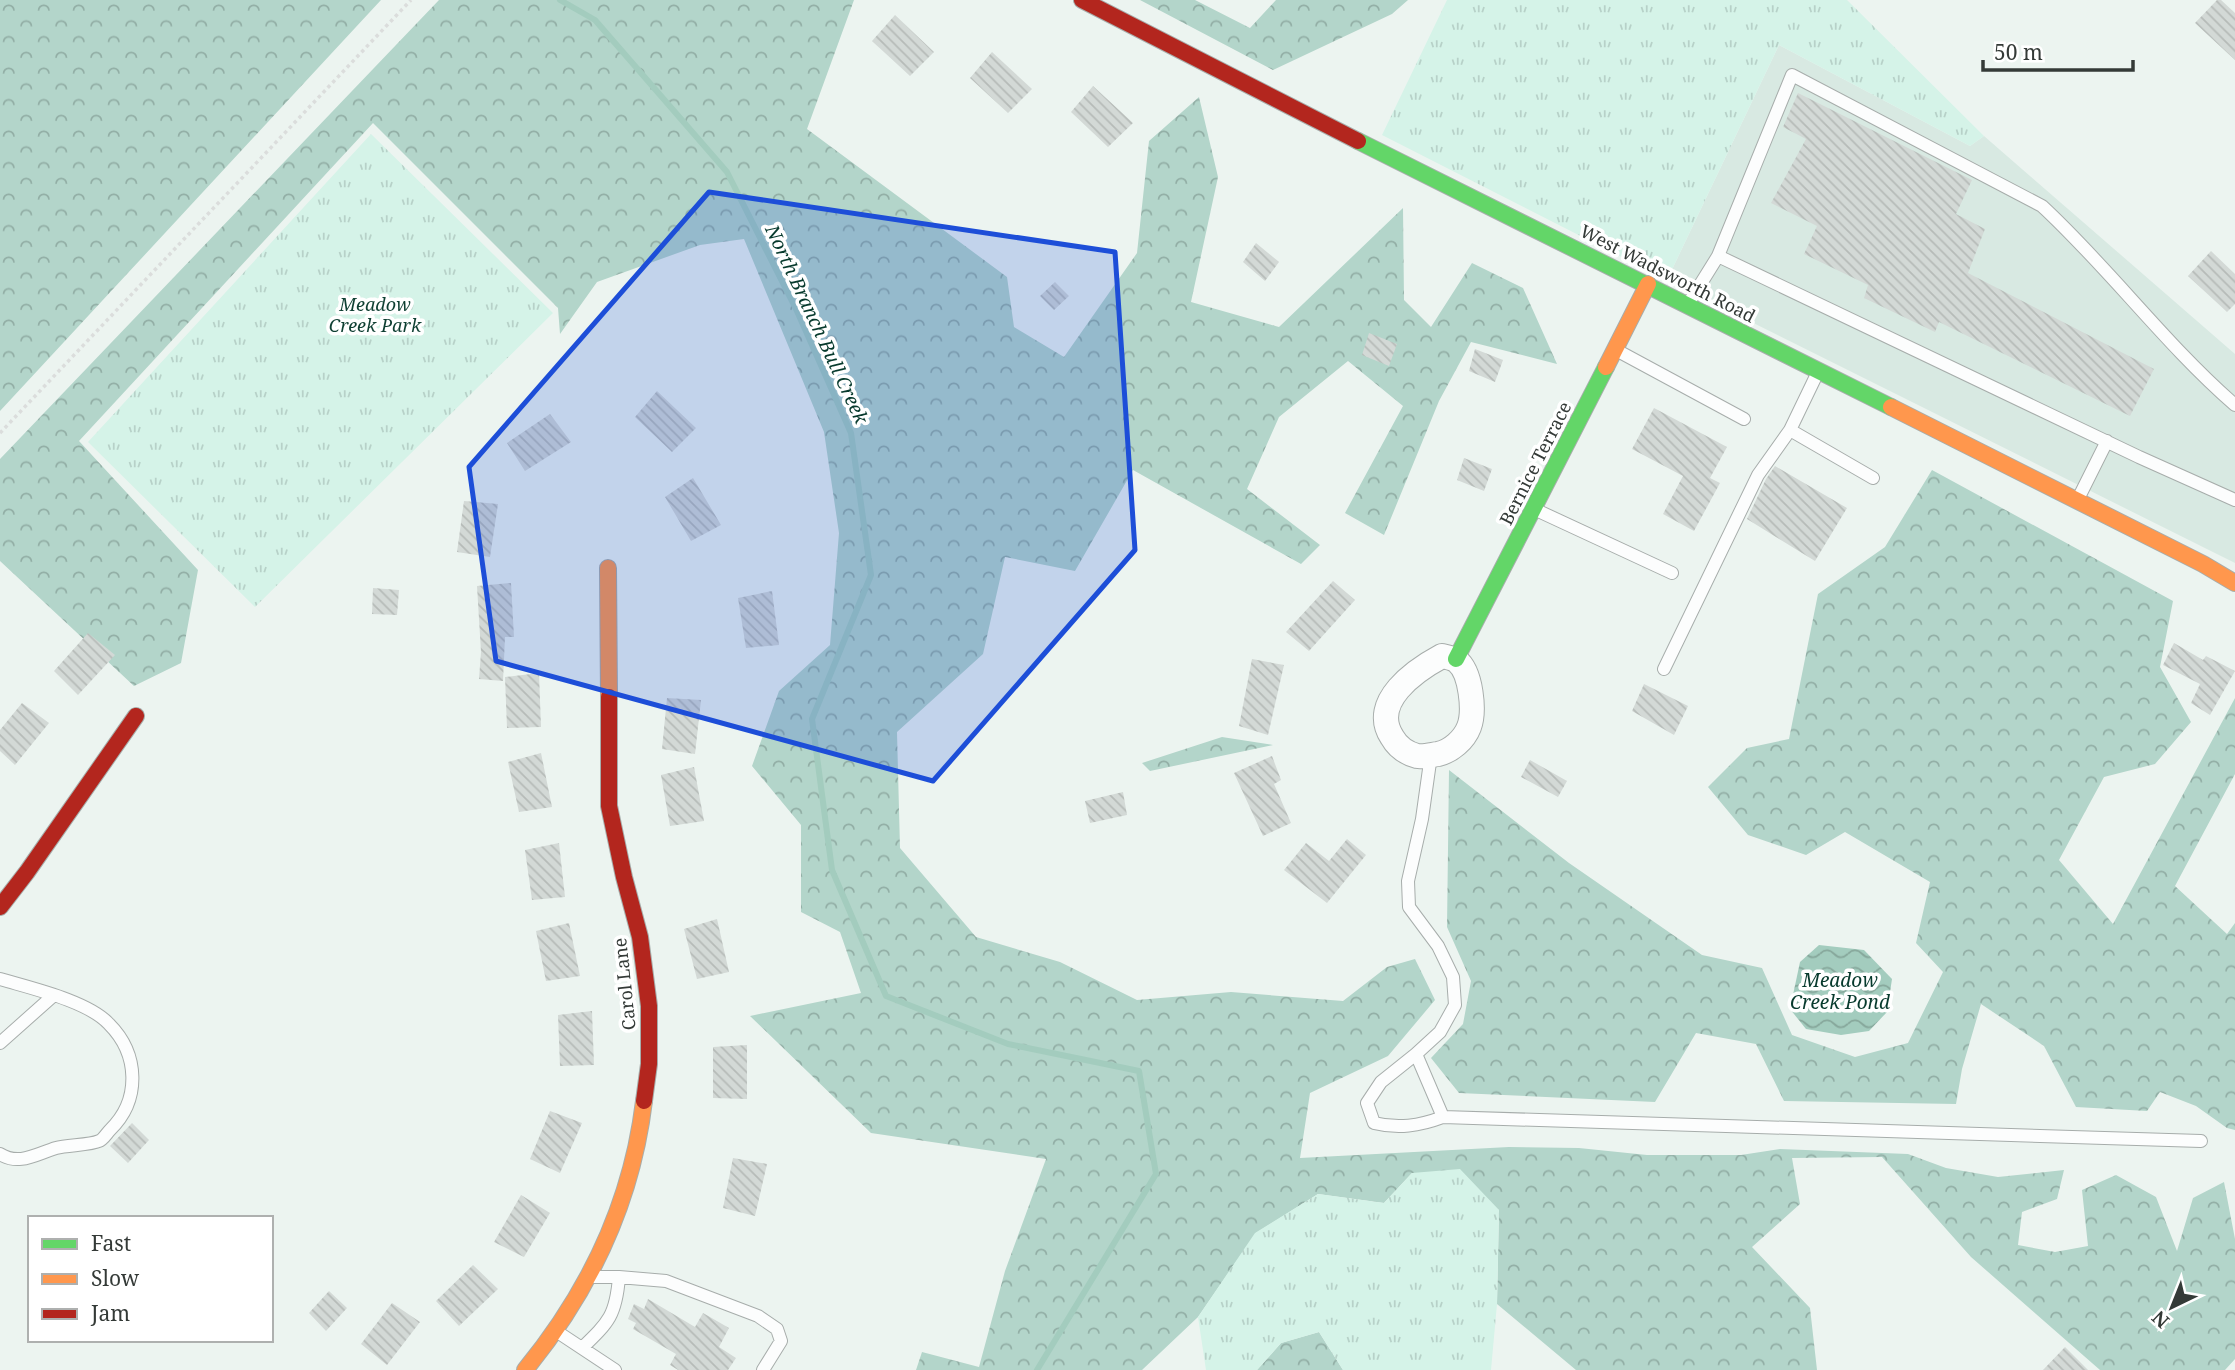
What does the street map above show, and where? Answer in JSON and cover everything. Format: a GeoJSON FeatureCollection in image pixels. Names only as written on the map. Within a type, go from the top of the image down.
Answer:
{"type":"FeatureCollection","features":[{"type":"Feature","properties":{"kind":"street","name":"West Wadsworth Road"},"geometry":{"type":"LineString","coordinates":[[1082,0],[1325,125],[1648,284],[2203,564],[2235,583]]}},
{"type":"Feature","properties":{"kind":"street","name":"Bernice Terrace"},"geometry":{"type":"LineString","coordinates":[[1456,659],[1648,284]]}},
{"type":"Feature","properties":{"kind":"street","name":"Carol Lane"},"geometry":{"type":"LineString","coordinates":[[525,1370],[555,1331],[604,1247],[628,1184],[642,1119],[649,1064],[649,1006],[640,937],[609,806],[608,568]]}},
{"type":"Feature","properties":{"kind":"street"},"geometry":{"type":"LineString","coordinates":[[1442,656],[1456,659],[1466,674],[1471,693],[1470,726],[1461,741],[1447,752],[1418,757],[1400,748],[1390,734],[1385,719],[1396,690],[1421,667],[1442,656]]}},
{"type":"Feature","properties":{"kind":"street"},"geometry":{"type":"LineString","coordinates":[[0,907],[136,716]]}},
{"type":"Feature","properties":{"kind":"lane"},"geometry":{"type":"LineString","coordinates":[[1688,304],[1718,256],[1792,75],[2042,206],[2070,232],[2200,375],[2235,405]]}},
{"type":"Feature","properties":{"kind":"lane"},"geometry":{"type":"LineString","coordinates":[[1718,256],[2235,500]]}},
{"type":"Feature","properties":{"kind":"lane"},"geometry":{"type":"LineString","coordinates":[[1615,349],[1744,419]]}},
{"type":"Feature","properties":{"kind":"lane"},"geometry":{"type":"LineString","coordinates":[[1664,669],[1758,475],[1790,430],[1819,370]]}},
{"type":"Feature","properties":{"kind":"lane"},"geometry":{"type":"LineString","coordinates":[[1790,430],[1873,478]]}},
{"type":"Feature","properties":{"kind":"lane"},"geometry":{"type":"LineString","coordinates":[[2078,501],[2108,441]]}},
{"type":"Feature","properties":{"kind":"lane"},"geometry":{"type":"LineString","coordinates":[[1533,508],[1672,573]]}},
{"type":"Feature","properties":{"kind":"lane"},"geometry":{"type":"LineString","coordinates":[[1432,755],[1422,819],[1408,881],[1409,907],[1438,946],[1454,976],[1455,1005],[1440,1032],[1381,1082],[1367,1102],[1374,1123],[1390,1127],[1422,1125],[1443,1117],[2201,1141]]}},
{"type":"Feature","properties":{"kind":"lane"},"geometry":{"type":"LineString","coordinates":[[0,979],[84,1007],[109,1023],[126,1048],[133,1079],[131,1099],[117,1123],[99,1141],[10,1160],[0,1154]]}},
{"type":"Feature","properties":{"kind":"lane"},"geometry":{"type":"LineString","coordinates":[[0,1043],[54,995]]}},
{"type":"Feature","properties":{"kind":"lane"},"geometry":{"type":"LineString","coordinates":[[1416,1054],[1443,1117]]}},
{"type":"Feature","properties":{"kind":"lane"},"geometry":{"type":"LineString","coordinates":[[582,1348],[607,1324],[617,1299],[619,1277]]}},
{"type":"Feature","properties":{"kind":"lane"},"geometry":{"type":"LineString","coordinates":[[588,1278],[619,1277],[666,1281],[758,1316],[777,1329],[781,1341],[763,1370]]}},
{"type":"Feature","properties":{"kind":"lane"},"geometry":{"type":"LineString","coordinates":[[555,1331],[615,1370]]}},
{"type":"Feature","properties":{"kind":"path"},"geometry":{"type":"LineString","coordinates":[[0,433],[411,0]]}},
{"type":"Feature","properties":{"kind":"highlighted area"},"geometry":{"type":"Polygon","coordinates":[[[709,192],[1115,252],[1135,550],[933,781],[496,661],[469,467],[709,192]]]}},
{"type":"Feature","properties":{"kind":"shaded area"},"geometry":{"type":"Polygon","coordinates":[[[1779,45],[1970,146],[1984,136],[2235,354],[2235,563],[1667,280],[1779,45]]]}},
{"type":"Feature","properties":{"kind":"green space"},"geometry":{"type":"Polygon","coordinates":[[[0,0],[381,0],[0,411],[0,0]]]}},
{"type":"Feature","properties":{"kind":"green space"},"geometry":{"type":"Polygon","coordinates":[[[439,0],[854,0],[807,129],[1007,277],[1014,327],[1064,357],[1137,253],[1149,141],[1199,97],[1218,177],[1191,302],[1279,327],[1403,208],[1404,300],[1431,327],[1472,263],[1523,288],[1557,364],[1471,342],[1439,401],[1384,535],[1345,513],[1403,406],[1348,361],[1279,417],[1247,489],[1320,545],[1301,564],[1133,470],[1075,571],[1005,557],[983,654],[897,732],[900,848],[976,937],[1060,962],[1137,1000],[1231,992],[1343,1001],[1387,967],[1415,959],[1435,1000],[1388,1056],[1310,1093],[1300,1158],[1509,1147],[1579,1148],[1647,1155],[1741,1155],[1780,1149],[1908,1154],[1946,1168],[1998,1177],[2064,1170],[2057,1199],[2022,1212],[2018,1245],[2055,1252],[2088,1246],[2082,1190],[2116,1175],[2156,1197],[2177,1251],[2193,1198],[2224,1182],[2235,1239],[2235,1359],[2225,1370],[2100,1370],[1971,1257],[1882,1157],[1792,1158],[1800,1204],[1752,1247],[1810,1308],[1817,1370],[1576,1370],[1497,1304],[1499,1210],[1412,1173],[1384,1203],[1318,1194],[1256,1233],[1198,1317],[1142,1370],[916,1370],[922,1352],[979,1367],[1005,1271],[1046,1159],[871,1133],[750,1016],[861,993],[840,932],[801,912],[801,825],[752,766],[779,691],[830,645],[839,533],[824,432],[744,239],[700,245],[597,282],[560,334],[558,308],[373,123],[79,441],[198,570],[181,663],[134,686],[0,561],[0,459],[439,0]]]}},
{"type":"Feature","properties":{"kind":"green space"},"geometry":{"type":"Polygon","coordinates":[[[1140,0],[1195,0],[1250,28],[1276,0],[1408,0],[1392,14],[1273,70],[1140,0]]]}},
{"type":"Feature","properties":{"kind":"green space"},"geometry":{"type":"Polygon","coordinates":[[[1447,0],[1847,0],[1984,136],[1970,146],[1779,45],[1667,280],[1382,135],[1447,0]]]}},
{"type":"Feature","properties":{"kind":"green space","name":"Meadow Creek Park"},"geometry":{"type":"Polygon","coordinates":[[[371,134],[553,313],[255,607],[88,442],[371,134]]]}},
{"type":"Feature","properties":{"kind":"green space"},"geometry":{"type":"Polygon","coordinates":[[[1932,470],[2173,601],[2160,667],[2191,722],[2155,764],[2104,777],[2059,860],[2113,924],[2235,698],[2235,774],[2175,886],[2227,934],[2235,923],[2235,1130],[2227,1128],[2196,1106],[2160,1092],[2147,1111],[2076,1107],[2044,1046],[1981,1004],[1962,1069],[1956,1104],[1784,1101],[1756,1044],[1696,1033],[1655,1102],[1459,1093],[1431,1058],[1463,1024],[1471,981],[1447,927],[1449,770],[1569,863],[1702,955],[1762,968],[1792,1035],[1855,1057],[1908,1043],[1943,972],[1916,943],[1930,882],[1845,832],[1806,855],[1748,835],[1708,787],[1747,748],[1789,739],[1818,594],[1885,547],[1932,470]]]}},
{"type":"Feature","properties":{"kind":"green space"},"geometry":{"type":"Polygon","coordinates":[[[1222,737],[1273,745],[1150,771],[1142,763],[1222,737]]]}},
{"type":"Feature","properties":{"kind":"green space"},"geometry":{"type":"Polygon","coordinates":[[[1460,1169],[1499,1210],[1497,1304],[1491,1370],[1343,1370],[1319,1332],[1281,1343],[1257,1370],[1206,1370],[1198,1317],[1255,1233],[1318,1194],[1384,1203],[1412,1173],[1460,1169]]]}},
{"type":"Feature","properties":{"kind":"green space"},"geometry":{"type":"Polygon","coordinates":[[[1319,1332],[1343,1370],[1257,1370],[1281,1343],[1319,1332]]]}},
{"type":"Feature","properties":{"kind":"water","name":"Meadow Creek Pond"},"geometry":{"type":"Polygon","coordinates":[[[1819,945],[1864,950],[1892,979],[1887,1012],[1869,1031],[1841,1035],[1806,1029],[1790,1009],[1800,962],[1819,945]]]}},
{"type":"Feature","properties":{"kind":"building"},"geometry":{"type":"Polygon","coordinates":[[[2217,0],[2221,0],[2235,13],[2235,60],[2195,23],[2217,0]]]}},
{"type":"Feature","properties":{"kind":"building"},"geometry":{"type":"Polygon","coordinates":[[[895,15],[934,52],[910,76],[872,41],[895,15]]]}},
{"type":"Feature","properties":{"kind":"building"},"geometry":{"type":"Polygon","coordinates":[[[992,52],[1032,89],[1008,113],[970,78],[992,52]]]}},
{"type":"Feature","properties":{"kind":"building"},"geometry":{"type":"Polygon","coordinates":[[[1093,86],[1133,123],[1108,147],[1071,112],[1093,86]]]}},
{"type":"Feature","properties":{"kind":"building"},"geometry":{"type":"Polygon","coordinates":[[[1798,93],[1972,180],[1956,214],[1985,229],[1968,273],[2154,369],[2130,416],[1939,322],[1935,332],[1864,298],[1868,285],[1804,254],[1817,226],[1771,203],[1806,139],[1783,127],[1798,93]]]}},
{"type":"Feature","properties":{"kind":"building"},"geometry":{"type":"Polygon","coordinates":[[[1256,243],[1279,262],[1265,281],[1243,262],[1256,243]]]}},
{"type":"Feature","properties":{"kind":"building"},"geometry":{"type":"Polygon","coordinates":[[[2211,251],[2235,274],[2235,304],[2227,312],[2188,276],[2211,251]]]}},
{"type":"Feature","properties":{"kind":"building"},"geometry":{"type":"Polygon","coordinates":[[[1055,282],[1069,296],[1054,310],[1040,296],[1055,282]]]}},
{"type":"Feature","properties":{"kind":"building"},"geometry":{"type":"Polygon","coordinates":[[[1369,333],[1397,344],[1389,366],[1362,355],[1369,333]]]}},
{"type":"Feature","properties":{"kind":"building"},"geometry":{"type":"Polygon","coordinates":[[[1475,349],[1503,360],[1495,382],[1469,371],[1475,349]]]}},
{"type":"Feature","properties":{"kind":"building"},"geometry":{"type":"Polygon","coordinates":[[[657,391],[696,428],[672,452],[635,417],[657,391]]]}},
{"type":"Feature","properties":{"kind":"building"},"geometry":{"type":"Polygon","coordinates":[[[1654,408],[1727,447],[1710,478],[1720,483],[1694,531],[1663,514],[1683,476],[1632,449],[1654,408]]]}},
{"type":"Feature","properties":{"kind":"building"},"geometry":{"type":"Polygon","coordinates":[[[550,414],[571,442],[525,471],[507,443],[550,414]]]}},
{"type":"Feature","properties":{"kind":"building"},"geometry":{"type":"Polygon","coordinates":[[[1464,458],[1492,469],[1484,491],[1457,480],[1464,458]]]}},
{"type":"Feature","properties":{"kind":"building"},"geometry":{"type":"Polygon","coordinates":[[[1775,466],[1847,508],[1815,561],[1747,519],[1775,466]]]}},
{"type":"Feature","properties":{"kind":"building"},"geometry":{"type":"Polygon","coordinates":[[[693,478],[721,525],[691,541],[665,497],[693,478]]]}},
{"type":"Feature","properties":{"kind":"building"},"geometry":{"type":"Polygon","coordinates":[[[464,501],[498,504],[490,557],[457,552],[464,501]]]}},
{"type":"Feature","properties":{"kind":"building"},"geometry":{"type":"Polygon","coordinates":[[[1333,581],[1355,600],[1309,651],[1286,632],[1333,581]]]}},
{"type":"Feature","properties":{"kind":"building"},"geometry":{"type":"Polygon","coordinates":[[[511,583],[514,637],[505,637],[503,681],[479,679],[481,652],[477,586],[511,583]]]}},
{"type":"Feature","properties":{"kind":"building"},"geometry":{"type":"Polygon","coordinates":[[[373,588],[399,590],[397,615],[372,614],[373,588]]]}},
{"type":"Feature","properties":{"kind":"building"},"geometry":{"type":"Polygon","coordinates":[[[772,591],[779,645],[746,648],[738,598],[772,591]]]}},
{"type":"Feature","properties":{"kind":"building"},"geometry":{"type":"Polygon","coordinates":[[[88,633],[115,655],[78,695],[54,671],[88,633]]]}},
{"type":"Feature","properties":{"kind":"building"},"geometry":{"type":"Polygon","coordinates":[[[2174,643],[2203,660],[2206,656],[2235,671],[2210,715],[2191,703],[2200,684],[2163,665],[2174,643]]]}},
{"type":"Feature","properties":{"kind":"building"},"geometry":{"type":"Polygon","coordinates":[[[1252,659],[1284,665],[1268,735],[1239,726],[1252,659]]]}},
{"type":"Feature","properties":{"kind":"building"},"geometry":{"type":"Polygon","coordinates":[[[539,673],[541,727],[507,728],[505,677],[539,673]]]}},
{"type":"Feature","properties":{"kind":"building"},"geometry":{"type":"Polygon","coordinates":[[[1644,684],[1688,706],[1674,735],[1632,711],[1644,684]]]}},
{"type":"Feature","properties":{"kind":"building"},"geometry":{"type":"Polygon","coordinates":[[[667,698],[701,700],[695,754],[662,749],[667,698]]]}},
{"type":"Feature","properties":{"kind":"building"},"geometry":{"type":"Polygon","coordinates":[[[22,703],[49,723],[15,765],[0,751],[0,730],[22,703]]]}},
{"type":"Feature","properties":{"kind":"building"},"geometry":{"type":"Polygon","coordinates":[[[541,753],[552,807],[519,812],[508,762],[541,753]]]}},
{"type":"Feature","properties":{"kind":"building"},"geometry":{"type":"Polygon","coordinates":[[[1272,756],[1281,780],[1274,784],[1291,823],[1263,836],[1234,773],[1272,756]]]}},
{"type":"Feature","properties":{"kind":"building"},"geometry":{"type":"Polygon","coordinates":[[[1530,760],[1567,781],[1558,797],[1521,777],[1530,760]]]}},
{"type":"Feature","properties":{"kind":"building"},"geometry":{"type":"Polygon","coordinates":[[[694,767],[704,821],[670,826],[661,775],[694,767]]]}},
{"type":"Feature","properties":{"kind":"building"},"geometry":{"type":"Polygon","coordinates":[[[1123,792],[1127,815],[1090,823],[1085,801],[1123,792]]]}},
{"type":"Feature","properties":{"kind":"building"},"geometry":{"type":"Polygon","coordinates":[[[1347,839],[1366,855],[1327,903],[1284,870],[1306,843],[1329,861],[1347,839]]]}},
{"type":"Feature","properties":{"kind":"building"},"geometry":{"type":"Polygon","coordinates":[[[559,843],[565,897],[532,900],[525,850],[559,843]]]}},
{"type":"Feature","properties":{"kind":"building"},"geometry":{"type":"Polygon","coordinates":[[[717,919],[729,972],[697,979],[684,929],[717,919]]]}},
{"type":"Feature","properties":{"kind":"building"},"geometry":{"type":"Polygon","coordinates":[[[569,923],[580,976],[546,981],[536,931],[569,923]]]}},
{"type":"Feature","properties":{"kind":"building"},"geometry":{"type":"Polygon","coordinates":[[[592,1011],[594,1065],[560,1066],[558,1015],[592,1011]]]}},
{"type":"Feature","properties":{"kind":"building"},"geometry":{"type":"Polygon","coordinates":[[[747,1045],[747,1099],[713,1098],[713,1047],[747,1045]]]}},
{"type":"Feature","properties":{"kind":"building"},"geometry":{"type":"Polygon","coordinates":[[[550,1111],[582,1123],[560,1173],[530,1159],[550,1111]]]}},
{"type":"Feature","properties":{"kind":"building"},"geometry":{"type":"Polygon","coordinates":[[[132,1123],[149,1140],[128,1163],[110,1146],[132,1123]]]}},
{"type":"Feature","properties":{"kind":"building"},"geometry":{"type":"Polygon","coordinates":[[[733,1158],[767,1164],[755,1216],[723,1208],[733,1158]]]}},
{"type":"Feature","properties":{"kind":"building"},"geometry":{"type":"Polygon","coordinates":[[[521,1195],[550,1213],[524,1257],[494,1242],[521,1195]]]}},
{"type":"Feature","properties":{"kind":"building"},"geometry":{"type":"Polygon","coordinates":[[[473,1265],[498,1289],[459,1326],[436,1301],[473,1265]]]}},
{"type":"Feature","properties":{"kind":"building"},"geometry":{"type":"Polygon","coordinates":[[[329,1291],[347,1308],[326,1331],[309,1313],[329,1291]]]}},
{"type":"Feature","properties":{"kind":"building"},"geometry":{"type":"Polygon","coordinates":[[[648,1299],[695,1327],[703,1313],[729,1328],[719,1347],[736,1358],[728,1370],[678,1370],[670,1365],[676,1354],[633,1329],[636,1323],[628,1319],[634,1304],[644,1309],[648,1299]]]}},
{"type":"Feature","properties":{"kind":"building"},"geometry":{"type":"Polygon","coordinates":[[[392,1303],[420,1322],[387,1365],[361,1344],[392,1303]]]}},
{"type":"Feature","properties":{"kind":"building"},"geometry":{"type":"Polygon","coordinates":[[[2065,1347],[2088,1370],[2043,1370],[2065,1347]]]}},
{"type":"Feature","properties":{"kind":"waterway","name":"North Branch Bull Creek"},"geometry":{"type":"LineString","coordinates":[[560,0],[595,20],[727,172],[797,311],[851,433],[871,575],[812,719],[832,870],[886,996],[1008,1044],[1139,1071],[1156,1174],[1037,1370]]}},
{"type":"Feature","properties":{"kind":"traffic: fast"},"geometry":{"type":"LineString","coordinates":[[1358,141],[1891,407]]}},
{"type":"Feature","properties":{"kind":"traffic: fast"},"geometry":{"type":"LineString","coordinates":[[1456,659],[1606,367]]}},
{"type":"Feature","properties":{"kind":"traffic: slow"},"geometry":{"type":"LineString","coordinates":[[1606,367],[1648,284]]}},
{"type":"Feature","properties":{"kind":"traffic: slow"},"geometry":{"type":"LineString","coordinates":[[1891,407],[2203,564],[2235,583]]}},
{"type":"Feature","properties":{"kind":"traffic: slow"},"geometry":{"type":"LineString","coordinates":[[608,568],[609,697]]}},
{"type":"Feature","properties":{"kind":"traffic: slow"},"geometry":{"type":"LineString","coordinates":[[525,1370],[569,1309],[604,1244],[629,1174],[644,1101]]}},
{"type":"Feature","properties":{"kind":"traffic: jam"},"geometry":{"type":"LineString","coordinates":[[1082,0],[1358,141]]}},
{"type":"Feature","properties":{"kind":"traffic: jam"},"geometry":{"type":"LineString","coordinates":[[609,697],[609,806],[640,937],[649,1006],[649,1064],[644,1101]]}},
{"type":"Feature","properties":{"kind":"traffic: jam"},"geometry":{"type":"LineString","coordinates":[[0,907],[136,716]]}}]}
